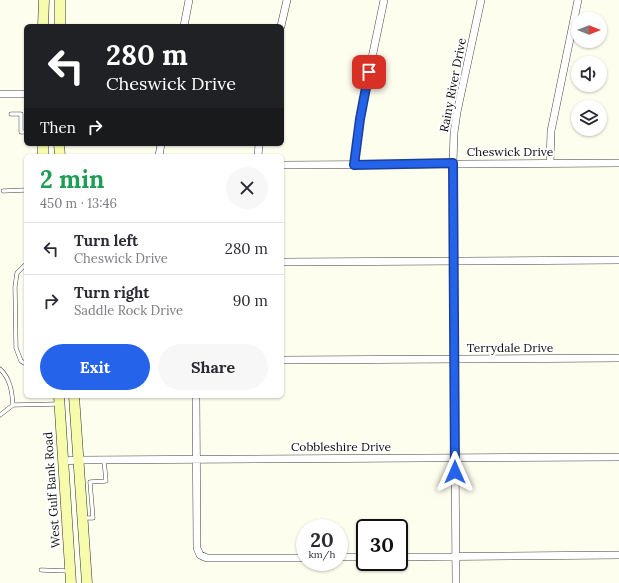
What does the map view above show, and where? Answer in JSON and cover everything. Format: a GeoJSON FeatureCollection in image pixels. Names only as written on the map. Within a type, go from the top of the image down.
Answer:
{"type":"FeatureCollection","features":[{"type":"Feature","properties":{"kind":"main road"},"geometry":{"type":"LineString","coordinates":[[43,24],[44,0]]}},
{"type":"Feature","properties":{"kind":"main road"},"geometry":{"type":"LineString","coordinates":[[60,0],[60,24]]}},
{"type":"Feature","properties":{"kind":"main road"},"geometry":{"type":"LineString","coordinates":[[74,398],[87,583]]}},
{"type":"Feature","properties":{"kind":"main road","name":"West Gulf Bank Road"},"geometry":{"type":"LineString","coordinates":[[59,400],[72,583]]}},
{"type":"Feature","properties":{"kind":"street"},"geometry":{"type":"LineString","coordinates":[[184,24],[189,0]]}},
{"type":"Feature","properties":{"kind":"street"},"geometry":{"type":"LineString","coordinates":[[281,24],[287,0]]}},
{"type":"Feature","properties":{"kind":"street"},"geometry":{"type":"LineString","coordinates":[[354,165],[363,101],[384,0]]}},
{"type":"Feature","properties":{"kind":"street","name":"Rainy River Drive"},"geometry":{"type":"LineString","coordinates":[[456,583],[454,133],[481,0]]}},
{"type":"Feature","properties":{"kind":"street"},"geometry":{"type":"LineString","coordinates":[[550,163],[552,131],[578,0]]}},
{"type":"Feature","properties":{"kind":"street"},"geometry":{"type":"LineString","coordinates":[[0,94],[24,94]]}},
{"type":"Feature","properties":{"kind":"street","name":"Cheswick Drive"},"geometry":{"type":"LineString","coordinates":[[284,165],[619,163]]}},
{"type":"Feature","properties":{"kind":"street"},"geometry":{"type":"LineString","coordinates":[[284,262],[619,260]]}},
{"type":"Feature","properties":{"kind":"street","name":"Terrydale Drive"},"geometry":{"type":"LineString","coordinates":[[284,360],[619,358]]}},
{"type":"Feature","properties":{"kind":"street"},"geometry":{"type":"LineString","coordinates":[[196,398],[197,548],[200,555],[207,558],[296,558]]}},
{"type":"Feature","properties":{"kind":"street","name":"Cobbleshire Drive"},"geometry":{"type":"LineString","coordinates":[[63,461],[619,457]]}},
{"type":"Feature","properties":{"kind":"street"},"geometry":{"type":"LineString","coordinates":[[408,557],[619,555]]}},
{"type":"Feature","properties":{"kind":"lane"},"geometry":{"type":"LineString","coordinates":[[12,114],[21,114],[21,132],[24,132]]}},
{"type":"Feature","properties":{"kind":"lane"},"geometry":{"type":"LineString","coordinates":[[3,191],[24,190]]}},
{"type":"Feature","properties":{"kind":"lane"},"geometry":{"type":"LineString","coordinates":[[24,266],[17,274],[15,287],[16,348],[21,361],[24,363]]}},
{"type":"Feature","properties":{"kind":"lane"},"geometry":{"type":"LineString","coordinates":[[0,368],[10,383],[13,405]]}},
{"type":"Feature","properties":{"kind":"lane"},"geometry":{"type":"LineString","coordinates":[[0,415],[13,405],[59,400]]}},
{"type":"Feature","properties":{"kind":"lane"},"geometry":{"type":"LineString","coordinates":[[83,518],[93,518],[90,482],[106,481],[104,460]]}},
{"type":"Feature","properties":{"kind":"lane"},"geometry":{"type":"LineString","coordinates":[[41,570],[70,571]]}},
{"type":"Feature","properties":{"kind":"route"},"geometry":{"type":"LineString","coordinates":[[369,72],[360,119],[354,165],[453,163],[455,472]]}}]}
